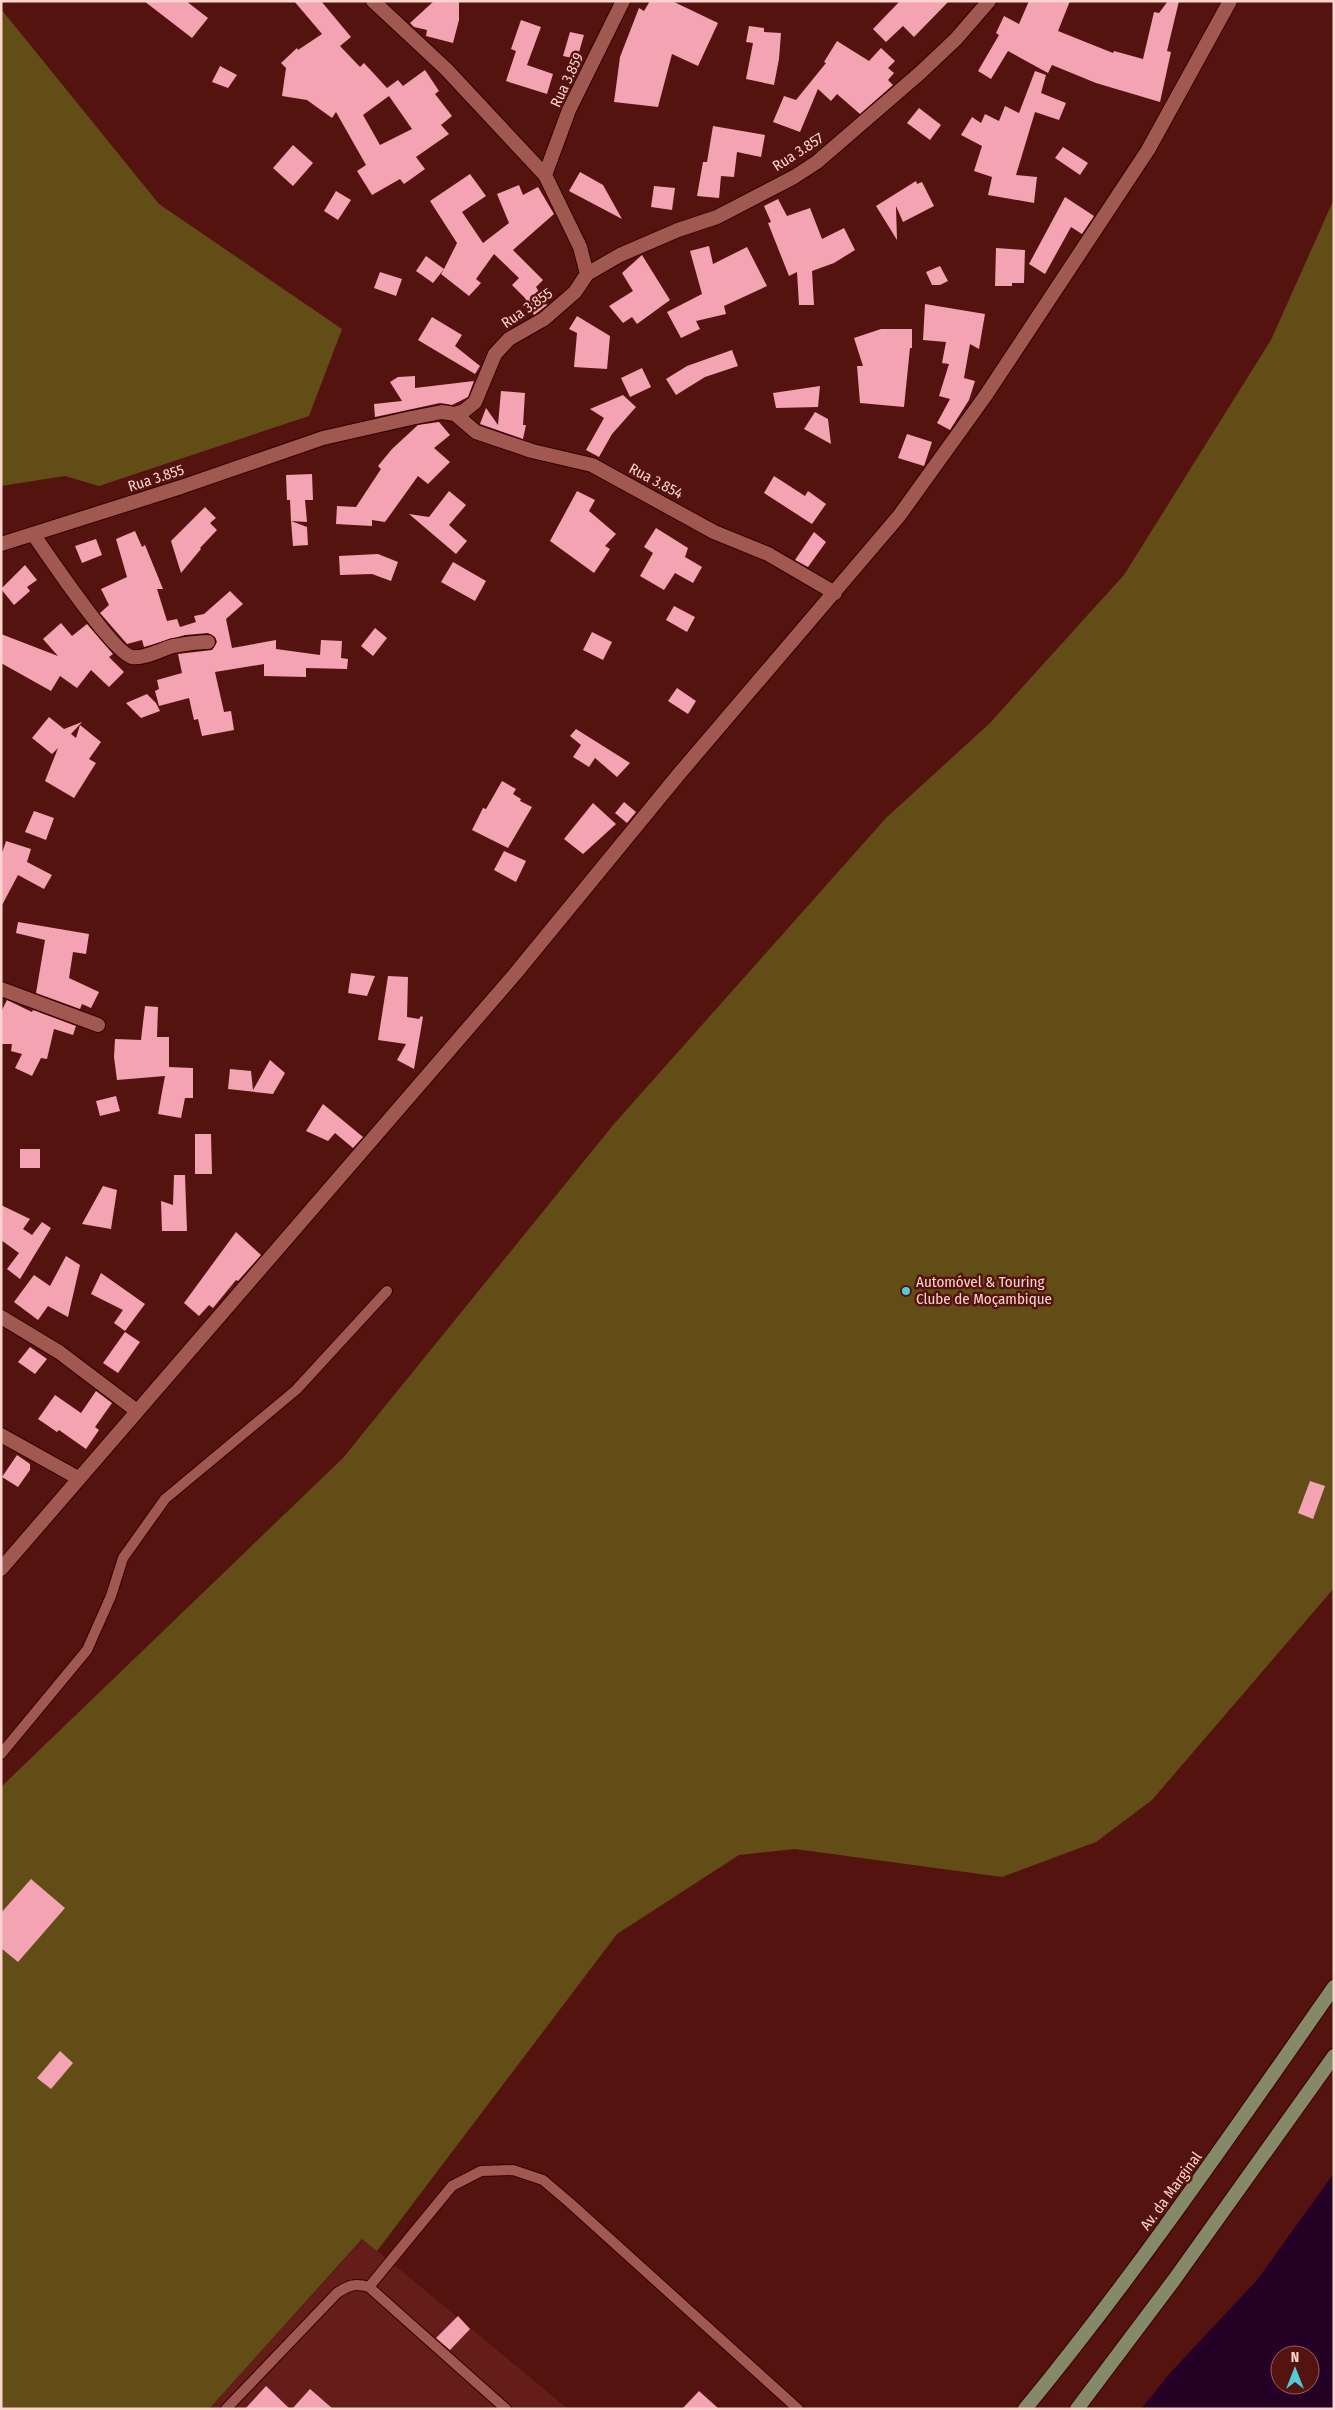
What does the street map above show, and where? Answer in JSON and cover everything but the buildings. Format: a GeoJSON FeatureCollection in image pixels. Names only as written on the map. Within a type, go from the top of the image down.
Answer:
{"type":"FeatureCollection","features":[{"type":"Feature","properties":{"kind":"main road","name":"Av. da Marginal"},"geometry":{"type":"LineString","coordinates":[[1025,2409],[1098,2318],[1222,2149],[1334,1987]]}},
{"type":"Feature","properties":{"kind":"main road"},"geometry":{"type":"LineString","coordinates":[[1077,2409],[1174,2280],[1334,2056]]}},
{"type":"Feature","properties":{"kind":"street"},"geometry":{"type":"LineString","coordinates":[[373,1],[446,69],[545,175],[580,247],[587,274]]}},
{"type":"Feature","properties":{"kind":"street","name":"Rua 3.859"},"geometry":{"type":"LineString","coordinates":[[545,175],[569,110],[623,1]]}},
{"type":"Feature","properties":{"kind":"street","name":"Rua 3.857"},"geometry":{"type":"LineString","coordinates":[[587,274],[628,251],[678,230],[717,217],[794,177],[817,162],[942,53],[988,1]]}},
{"type":"Feature","properties":{"kind":"street"},"geometry":{"type":"LineString","coordinates":[[3,1564],[137,1412],[491,1002],[679,774],[899,516],[996,381],[1148,150],[1230,1]]}},
{"type":"Feature","properties":{"kind":"street","name":"Rua 3.855"},"geometry":{"type":"LineString","coordinates":[[1,544],[181,487],[323,438],[442,412],[455,414],[464,411],[475,402],[495,354],[509,339],[550,314],[576,292],[587,274]]}},
{"type":"Feature","properties":{"kind":"street","name":"Rua 3.854"},"geometry":{"type":"LineString","coordinates":[[455,414],[476,432],[532,451],[592,465],[714,532],[768,554],[835,593]]}},
{"type":"Feature","properties":{"kind":"street"},"geometry":{"type":"LineString","coordinates":[[33,534],[93,618],[128,656],[137,656],[172,646],[208,642]]}},
{"type":"Feature","properties":{"kind":"street"},"geometry":{"type":"LineString","coordinates":[[1,989],[98,1025]]}},
{"type":"Feature","properties":{"kind":"street"},"geometry":{"type":"LineString","coordinates":[[1,1317],[59,1352],[137,1412]]}},
{"type":"Feature","properties":{"kind":"street"},"geometry":{"type":"LineString","coordinates":[[1,1435],[78,1478]]}},
{"type":"Feature","properties":{"kind":"lane"},"geometry":{"type":"LineString","coordinates":[[1,1754],[88,1650],[111,1596],[123,1558],[166,1499],[296,1390],[386,1291]]}},
{"type":"Feature","properties":{"kind":"lane"},"geometry":{"type":"LineString","coordinates":[[369,2287],[452,2186],[481,2171],[513,2170],[543,2180],[798,2409]]}},
{"type":"Feature","properties":{"kind":"lane"},"geometry":{"type":"LineString","coordinates":[[226,2409],[337,2292],[348,2285],[358,2284],[369,2287],[506,2409]]}},
{"type":"Feature","properties":{"kind":"shaded area"},"geometry":{"type":"Polygon","coordinates":[[[1,9],[159,204],[342,329],[309,416],[99,486],[65,476],[1,486],[1,9]]]}},
{"type":"Feature","properties":{"kind":"shaded area","name":"Automóvel & Touring Clube de Moçambique"},"geometry":{"type":"Polygon","coordinates":[[[1334,199],[1334,1588],[1152,1800],[1096,1842],[1002,1877],[795,1849],[739,1855],[617,1934],[377,2251],[362,2239],[209,2409],[1,2409],[1,1787],[343,1458],[614,1124],[886,818],[990,723],[1124,575],[1271,340],[1334,199]]]}},
{"type":"Feature","properties":{"kind":"shaded area"},"geometry":{"type":"Polygon","coordinates":[[[1334,2173],[1334,2409],[1141,2409],[1171,2372],[1257,2280],[1334,2173]]]}},
{"type":"Feature","properties":{"kind":"shaded area"},"geometry":{"type":"Polygon","coordinates":[[[363,2239],[568,2409],[209,2409],[363,2239]]]}},
{"type":"Feature","properties":{"kind":"place","name":"Automóvel & Touring Clube de Moçambique"},"geometry":{"type":"Point","coordinates":[906,1291]}}]}
